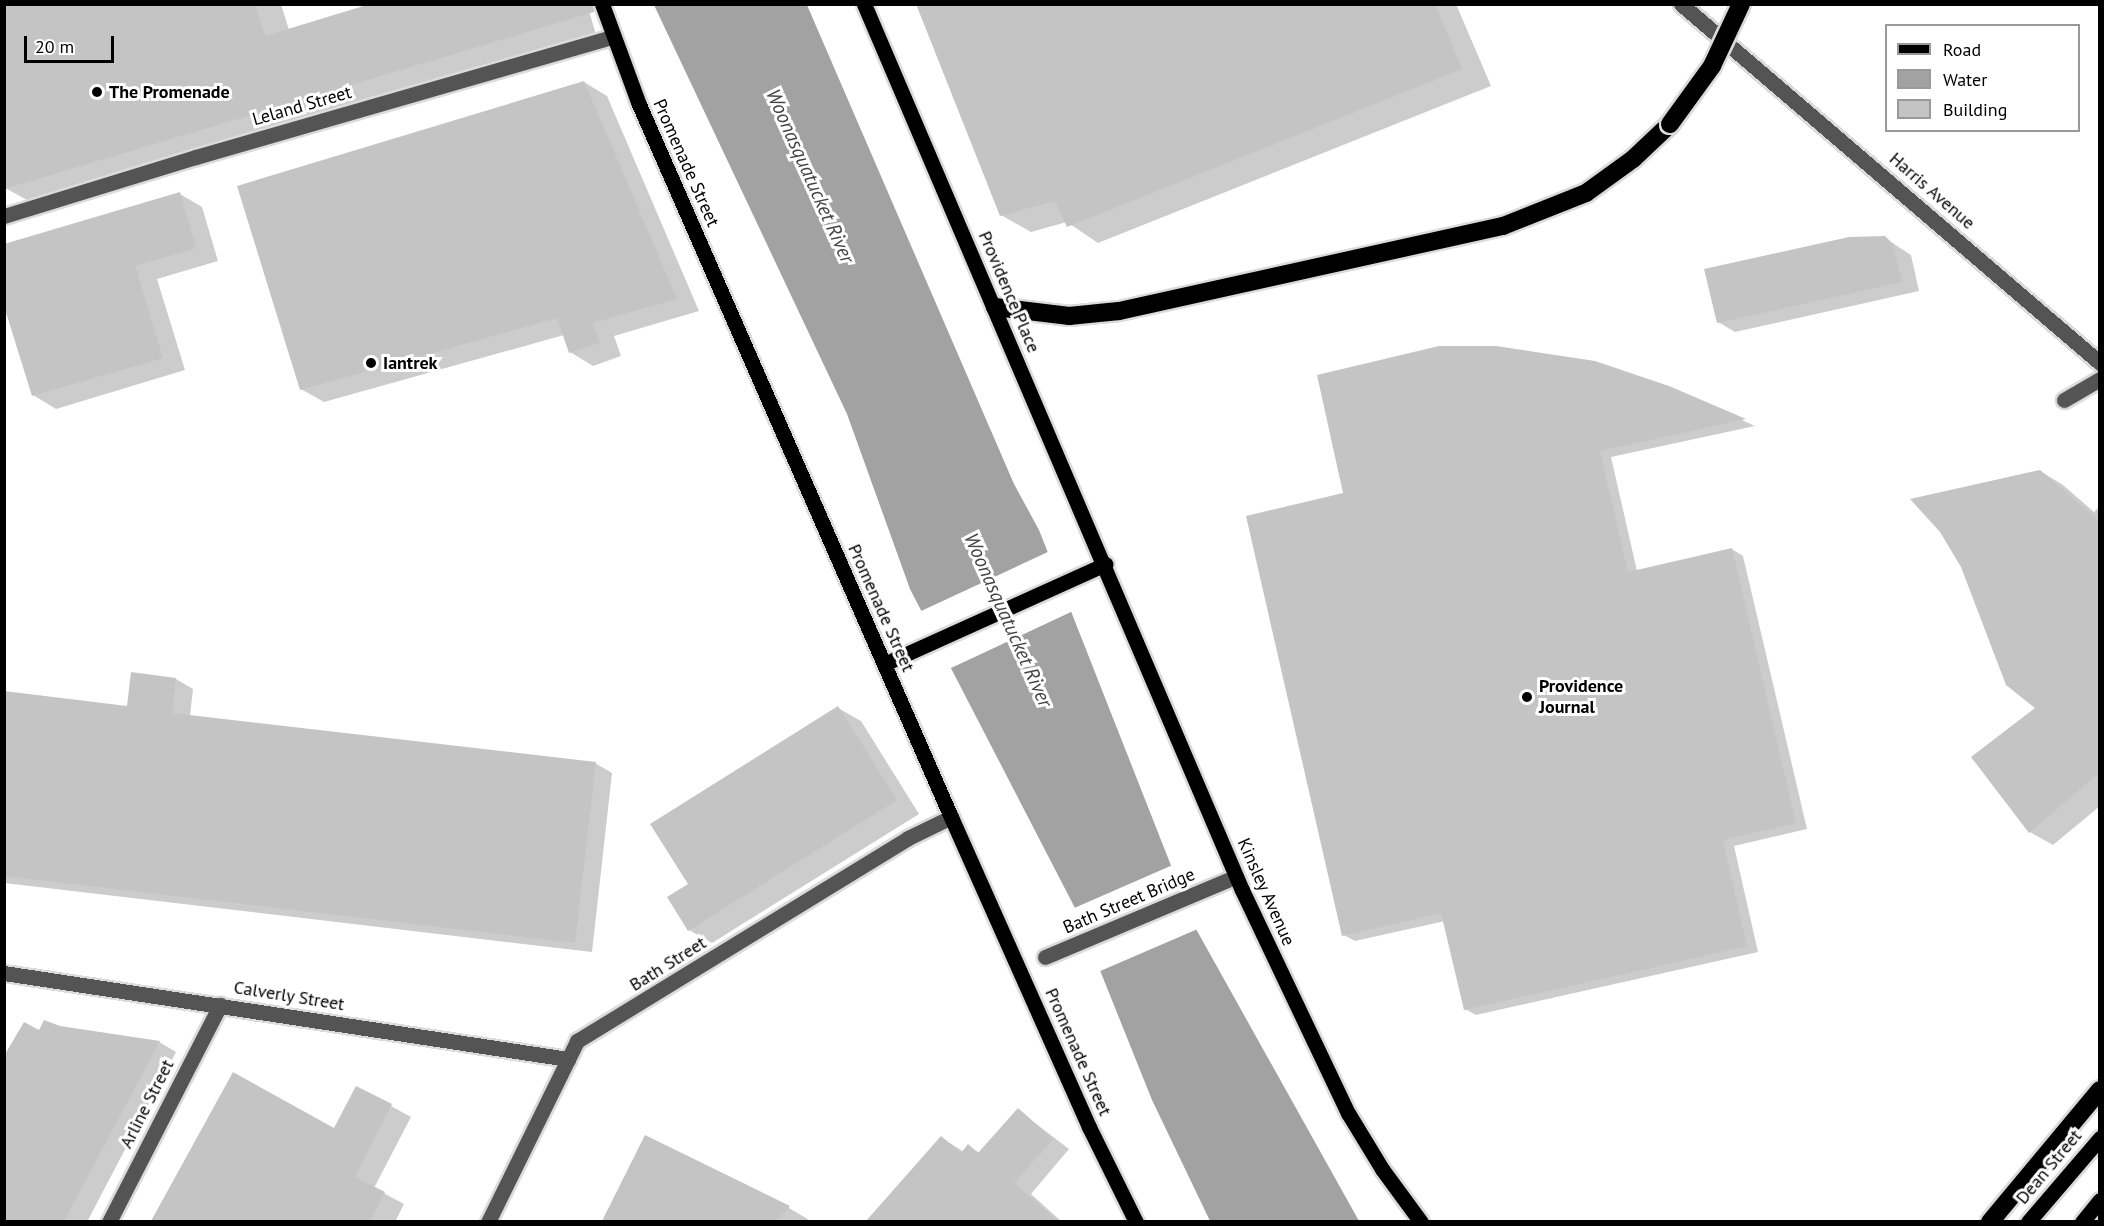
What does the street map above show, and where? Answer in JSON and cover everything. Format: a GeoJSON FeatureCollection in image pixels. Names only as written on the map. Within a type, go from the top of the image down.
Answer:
{"type":"FeatureCollection","features":[{"type":"Feature","properties":{"kind":"highway"},"geometry":{"type":"LineString","coordinates":[[995,307],[1069,316],[1119,311],[1503,226],[1586,193],[1634,159],[1670,124],[1712,66],[1742,4]]}},
{"type":"Feature","properties":{"kind":"highway"},"geometry":{"type":"LineString","coordinates":[[1990,1221],[2100,1090]]}},
{"type":"Feature","properties":{"kind":"main road","name":"Promenade Street"},"geometry":{"type":"LineString","coordinates":[[602,4],[612,37],[951,817],[1089,1127],[1136,1221]]}},
{"type":"Feature","properties":{"kind":"main road","name":"Providence Place"},"geometry":{"type":"LineString","coordinates":[[864,4],[1105,564]]}},
{"type":"Feature","properties":{"kind":"main road"},"geometry":{"type":"LineString","coordinates":[[885,664],[1105,564]]}},
{"type":"Feature","properties":{"kind":"main road","name":"Kinsley Avenue"},"geometry":{"type":"LineString","coordinates":[[1105,564],[1242,890],[1321,1062],[1382,1169],[1420,1221]]}},
{"type":"Feature","properties":{"kind":"main road","name":"Dean Street"},"geometry":{"type":"LineString","coordinates":[[2028,1221],[2100,1138]]}},
{"type":"Feature","properties":{"kind":"main road"},"geometry":{"type":"LineString","coordinates":[[2082,1221],[2100,1200]]}},
{"type":"Feature","properties":{"kind":"street","name":"Harris Avenue"},"geometry":{"type":"LineString","coordinates":[[1682,4],[2100,363]]}},
{"type":"Feature","properties":{"kind":"street","name":"Leland Street"},"geometry":{"type":"LineString","coordinates":[[4,216],[196,157],[612,37]]}},
{"type":"Feature","properties":{"kind":"street"},"geometry":{"type":"LineString","coordinates":[[2064,400],[2100,379]]}},
{"type":"Feature","properties":{"kind":"street","name":"Bath Street"},"geometry":{"type":"LineString","coordinates":[[488,1221],[577,1041],[908,838],[951,817]]}},
{"type":"Feature","properties":{"kind":"street","name":"Bath Street Bridge"},"geometry":{"type":"LineString","coordinates":[[1046,957],[1227,880]]}},
{"type":"Feature","properties":{"kind":"street","name":"Calverly Street"},"geometry":{"type":"LineString","coordinates":[[4,974],[568,1059]]}},
{"type":"Feature","properties":{"kind":"street","name":"Arline Street"},"geometry":{"type":"LineString","coordinates":[[108,1221],[220,1005]]}},
{"type":"Feature","properties":{"kind":"water","name":"Woonasquatucket River"},"geometry":{"type":"Polygon","coordinates":[[[654,5],[807,5],[1014,484],[1039,530],[1196,929],[1359,1221],[1210,1221],[1152,1100],[1075,908],[910,589],[847,414],[654,5]]]}},
{"type":"Feature","properties":{"kind":"pier"},"geometry":{"type":"Polygon","coordinates":[[[1050,551],[1073,611],[949,669],[919,612],[1050,551]]]}},
{"type":"Feature","properties":{"kind":"pier"},"geometry":{"type":"Polygon","coordinates":[[[1175,864],[1200,928],[1098,972],[1072,909],[1175,864]]]}},
{"type":"Feature","properties":{"kind":"building","name":"The Promenade"},"geometry":{"type":"Polygon","coordinates":[[[4,4],[255,4],[265,36],[370,4],[593,4],[594,12],[4,189],[4,4]]]}},
{"type":"Feature","properties":{"kind":"building"},"geometry":{"type":"Polygon","coordinates":[[[916,4],[1435,4],[1462,69],[1067,227],[1055,201],[1000,216],[916,4]]]}},
{"type":"Feature","properties":{"kind":"building"},"geometry":{"type":"Polygon","coordinates":[[[584,81],[677,299],[592,323],[600,343],[569,353],[557,318],[300,390],[237,186],[584,81]]]}},
{"type":"Feature","properties":{"kind":"building"},"geometry":{"type":"Polygon","coordinates":[[[180,192],[196,248],[135,266],[163,358],[32,396],[4,306],[4,244],[180,192]]]}},
{"type":"Feature","properties":{"kind":"building"},"geometry":{"type":"Polygon","coordinates":[[[1885,236],[1893,244],[1902,282],[1717,323],[1704,269],[1849,237],[1885,236]]]}},
{"type":"Feature","properties":{"kind":"building","name":"Providence Journal"},"geometry":{"type":"Polygon","coordinates":[[[1439,346],[1496,346],[1595,361],[1669,386],[1746,419],[1600,451],[1628,572],[1732,548],[1796,823],[1723,840],[1747,946],[1464,1010],[1441,913],[1342,936],[1246,516],[1343,493],[1317,375],[1439,346]]]}},
{"type":"Feature","properties":{"kind":"building"},"geometry":{"type":"Polygon","coordinates":[[[2040,470],[2100,521],[2100,772],[2029,833],[1971,757],[2035,708],[2006,685],[1961,567],[1940,532],[1910,499],[2040,470]]]}},
{"type":"Feature","properties":{"kind":"building"},"geometry":{"type":"Polygon","coordinates":[[[131,672],[176,678],[172,713],[596,762],[575,943],[4,876],[4,691],[127,706],[131,672]]]}},
{"type":"Feature","properties":{"kind":"building"},"geometry":{"type":"Polygon","coordinates":[[[838,706],[897,800],[688,931],[667,897],[688,884],[650,824],[838,706]]]}},
{"type":"Feature","properties":{"kind":"building"},"geometry":{"type":"Polygon","coordinates":[[[44,1020],[60,1026],[160,1041],[64,1221],[4,1221],[4,1056],[24,1022],[39,1030],[44,1020]]]}},
{"type":"Feature","properties":{"kind":"building"},"geometry":{"type":"Polygon","coordinates":[[[233,1072],[334,1128],[356,1086],[392,1104],[355,1177],[385,1192],[370,1221],[151,1221],[233,1072]]]}},
{"type":"Feature","properties":{"kind":"building"},"geometry":{"type":"Polygon","coordinates":[[[1018,1108],[1053,1139],[1014,1183],[1058,1221],[866,1221],[941,1136],[961,1153],[968,1144],[978,1153],[1018,1108]]]}},
{"type":"Feature","properties":{"kind":"building"},"geometry":{"type":"Polygon","coordinates":[[[645,1135],[790,1206],[777,1221],[602,1221],[645,1135]]]}},
{"type":"Feature","properties":{"kind":"place","name":"The Promenade"},"geometry":{"type":"Point","coordinates":[97,92]}},
{"type":"Feature","properties":{"kind":"place","name":"Iantrek"},"geometry":{"type":"Point","coordinates":[371,363]}},
{"type":"Feature","properties":{"kind":"place","name":"Providence Journal"},"geometry":{"type":"Point","coordinates":[1527,697]}}]}
